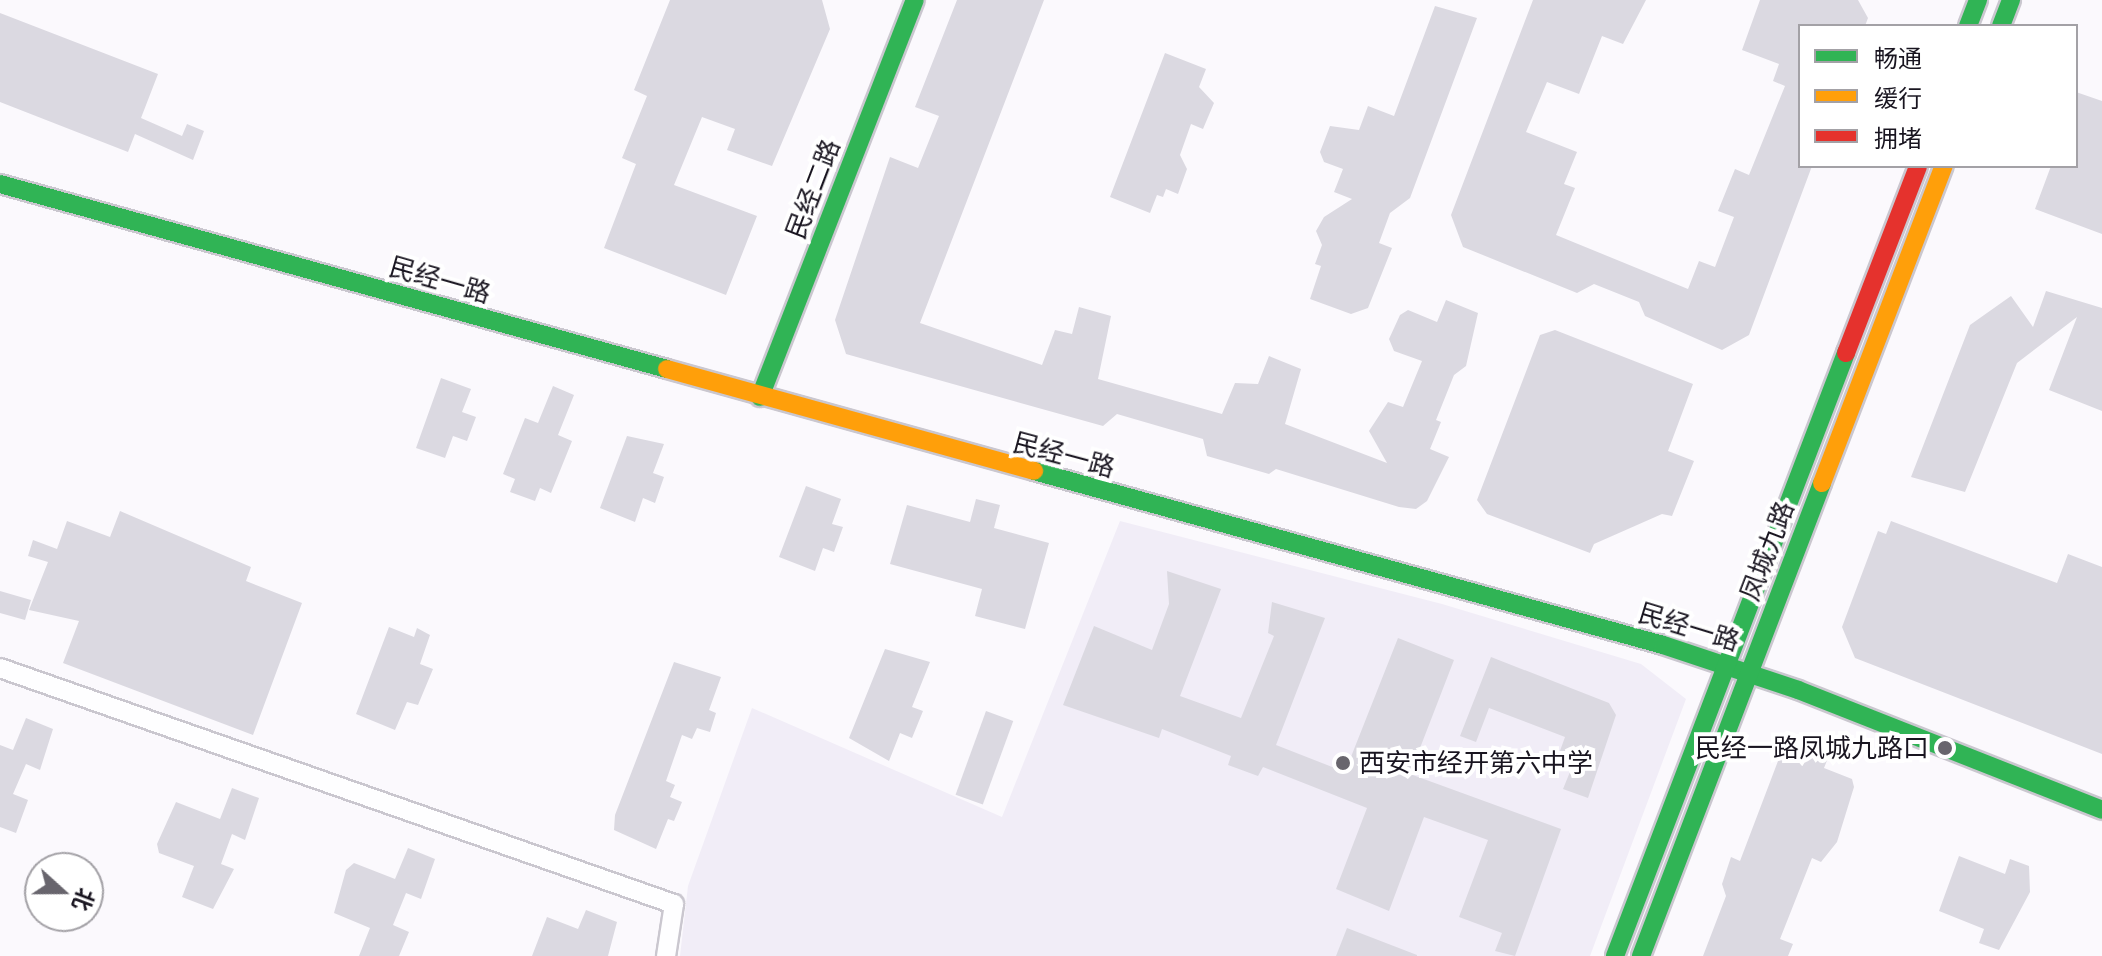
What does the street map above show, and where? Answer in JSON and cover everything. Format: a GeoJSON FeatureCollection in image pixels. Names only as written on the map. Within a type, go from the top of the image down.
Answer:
{"type":"FeatureCollection","features":[{"type":"Feature","properties":{"kind":"street","name":"民经二路"},"geometry":{"type":"LineString","coordinates":[[760,397],[915,0]]}},
{"type":"Feature","properties":{"kind":"street"},"geometry":{"type":"LineString","coordinates":[[1969,24],[1978,0]]}},
{"type":"Feature","properties":{"kind":"street"},"geometry":{"type":"LineString","coordinates":[[2002,24],[2011,0]]}},
{"type":"Feature","properties":{"kind":"street","name":"凤城九路"},"geometry":{"type":"LineString","coordinates":[[1615,956],[1917,168]]}},
{"type":"Feature","properties":{"kind":"street","name":"凤城九路"},"geometry":{"type":"LineString","coordinates":[[1641,956],[1943,168]]}},
{"type":"Feature","properties":{"kind":"street","name":"民经一路"},"geometry":{"type":"LineString","coordinates":[[0,184],[1727,664],[2102,810]]}},
{"type":"Feature","properties":{"kind":"street"},"geometry":{"type":"LineString","coordinates":[[0,668],[674,904],[666,956]]}},
{"type":"Feature","properties":{"kind":"shaded area","name":"西安市经开第六中学"},"geometry":{"type":"Polygon","coordinates":[[[1120,521],[1442,604],[1641,664],[1686,699],[1590,956],[680,956],[688,886],[752,708],[1002,817],[1120,521]]]}},
{"type":"Feature","properties":{"kind":"building"},"geometry":{"type":"Polygon","coordinates":[[[670,0],[822,0],[830,29],[772,166],[727,150],[735,129],[702,117],[674,185],[757,216],[726,295],[604,248],[636,164],[622,158],[647,96],[634,90],[670,0]]]}},
{"type":"Feature","properties":{"kind":"building"},"geometry":{"type":"Polygon","coordinates":[[[957,0],[1044,0],[920,323],[1042,365],[1055,330],[1072,334],[1079,307],[1111,316],[1098,379],[1222,414],[1235,383],[1258,384],[1269,356],[1301,369],[1285,424],[1387,463],[1369,431],[1388,402],[1403,407],[1422,361],[1394,351],[1389,339],[1400,315],[1408,310],[1437,322],[1446,300],[1478,313],[1466,366],[1454,375],[1436,420],[1441,422],[1430,449],[1449,457],[1427,501],[1416,509],[1399,507],[1276,469],[1269,474],[1207,456],[1203,439],[1117,414],[1103,426],[846,354],[835,320],[890,157],[918,168],[939,116],[915,107],[957,0]]]}},
{"type":"Feature","properties":{"kind":"building"},"geometry":{"type":"Polygon","coordinates":[[[1533,0],[1646,0],[1623,44],[1602,36],[1579,94],[1547,82],[1526,132],[1577,152],[1564,184],[1575,188],[1556,235],[1688,289],[1699,261],[1715,267],[1734,217],[1718,211],[1735,169],[1749,175],[1785,86],[1773,81],[1779,64],[1742,50],[1760,0],[1858,0],[1868,18],[1866,24],[1798,24],[1798,168],[1811,168],[1749,335],[1722,350],[1645,316],[1639,302],[1594,284],[1577,293],[1463,247],[1451,215],[1533,0]]]}},
{"type":"Feature","properties":{"kind":"building"},"geometry":{"type":"Polygon","coordinates":[[[1435,6],[1477,18],[1410,198],[1390,213],[1379,243],[1392,248],[1368,308],[1351,314],[1310,299],[1321,266],[1315,264],[1322,245],[1316,231],[1324,217],[1352,199],[1334,192],[1343,169],[1324,162],[1320,152],[1330,126],[1359,130],[1368,106],[1394,116],[1435,6]]]}},
{"type":"Feature","properties":{"kind":"building"},"geometry":{"type":"Polygon","coordinates":[[[0,13],[158,74],[141,118],[182,136],[187,124],[204,131],[193,160],[135,134],[128,152],[0,102],[0,13]]]}},
{"type":"Feature","properties":{"kind":"building"},"geometry":{"type":"Polygon","coordinates":[[[1165,53],[1206,69],[1199,87],[1214,103],[1203,129],[1191,124],[1180,155],[1187,169],[1178,194],[1166,189],[1163,197],[1157,195],[1150,213],[1110,197],[1165,53]]]}},
{"type":"Feature","properties":{"kind":"building"},"geometry":{"type":"Polygon","coordinates":[[[2078,93],[2102,101],[2102,234],[2035,209],[2050,168],[2078,168],[2078,93]]]}},
{"type":"Feature","properties":{"kind":"building"},"geometry":{"type":"Polygon","coordinates":[[[2046,291],[2102,308],[2102,411],[2049,390],[2077,317],[2017,363],[1965,492],[1911,477],[1970,325],[2011,296],[2033,327],[2046,291]]]}},
{"type":"Feature","properties":{"kind":"building"},"geometry":{"type":"Polygon","coordinates":[[[1555,330],[1693,384],[1668,451],[1694,461],[1672,516],[1662,514],[1594,544],[1590,553],[1487,514],[1477,500],[1540,335],[1555,330]]]}},
{"type":"Feature","properties":{"kind":"building"},"geometry":{"type":"Polygon","coordinates":[[[441,378],[471,389],[462,412],[476,417],[467,441],[453,436],[445,458],[416,448],[441,378]]]}},
{"type":"Feature","properties":{"kind":"building"},"geometry":{"type":"Polygon","coordinates":[[[553,386],[574,395],[558,435],[572,441],[551,493],[540,488],[535,501],[510,492],[515,479],[503,474],[525,418],[538,423],[553,386]]]}},
{"type":"Feature","properties":{"kind":"building"},"geometry":{"type":"Polygon","coordinates":[[[627,436],[664,444],[653,473],[664,477],[655,503],[643,498],[635,522],[600,508],[627,436]]]}},
{"type":"Feature","properties":{"kind":"building"},"geometry":{"type":"Polygon","coordinates":[[[806,486],[841,499],[832,524],[843,527],[834,552],[823,548],[815,571],[779,557],[806,486]]]}},
{"type":"Feature","properties":{"kind":"building"},"geometry":{"type":"Polygon","coordinates":[[[976,499],[1000,505],[994,528],[1049,543],[1025,629],[975,616],[982,589],[890,564],[907,505],[970,522],[976,499]]]}},
{"type":"Feature","properties":{"kind":"building"},"geometry":{"type":"Polygon","coordinates":[[[120,511],[251,567],[246,581],[302,603],[253,735],[63,663],[79,621],[29,610],[48,562],[28,556],[33,540],[57,549],[67,521],[110,537],[120,511]]]}},
{"type":"Feature","properties":{"kind":"building"},"geometry":{"type":"Polygon","coordinates":[[[1891,521],[2057,583],[2068,554],[2102,567],[2102,754],[1855,658],[1842,627],[1878,531],[1886,534],[1891,521]]]}},
{"type":"Feature","properties":{"kind":"building"},"geometry":{"type":"Polygon","coordinates":[[[1167,571],[1221,589],[1180,696],[1241,718],[1274,636],[1268,633],[1272,602],[1325,618],[1276,745],[1345,772],[1398,638],[1454,660],[1410,774],[1561,829],[1515,956],[1495,951],[1502,933],[1459,917],[1488,840],[1424,817],[1389,911],[1336,889],[1367,808],[1263,767],[1258,776],[1228,765],[1231,756],[1162,729],[1159,738],[1063,705],[1094,626],[1152,650],[1169,604],[1167,571]]]}},
{"type":"Feature","properties":{"kind":"building"},"geometry":{"type":"Polygon","coordinates":[[[0,591],[31,600],[25,620],[0,613],[0,591]]]}},
{"type":"Feature","properties":{"kind":"building"},"geometry":{"type":"Polygon","coordinates":[[[389,627],[414,637],[417,628],[430,635],[420,664],[433,669],[418,705],[407,702],[395,730],[356,714],[389,627]]]}},
{"type":"Feature","properties":{"kind":"building"},"geometry":{"type":"Polygon","coordinates":[[[885,649],[930,662],[912,707],[923,711],[912,738],[900,733],[889,761],[849,738],[885,649]]]}},
{"type":"Feature","properties":{"kind":"building"},"geometry":{"type":"Polygon","coordinates":[[[1491,657],[1609,703],[1616,715],[1588,798],[1563,789],[1572,767],[1556,762],[1565,737],[1489,708],[1476,742],[1460,736],[1491,657]]]}},
{"type":"Feature","properties":{"kind":"building"},"geometry":{"type":"Polygon","coordinates":[[[674,662],[721,677],[709,710],[716,713],[710,732],[697,728],[692,739],[682,735],[666,781],[675,785],[670,797],[682,802],[674,821],[668,819],[656,849],[614,830],[615,815],[674,662]]]}},
{"type":"Feature","properties":{"kind":"building"},"geometry":{"type":"Polygon","coordinates":[[[986,711],[1013,721],[983,805],[956,795],[986,711]]]}},
{"type":"Feature","properties":{"kind":"building"},"geometry":{"type":"Polygon","coordinates":[[[26,718],[53,729],[40,770],[26,764],[13,794],[28,800],[16,833],[0,827],[0,745],[13,750],[26,718]]]}},
{"type":"Feature","properties":{"kind":"building"},"geometry":{"type":"Polygon","coordinates":[[[1806,748],[1828,758],[1824,768],[1852,779],[1854,787],[1837,842],[1821,862],[1812,858],[1780,939],[1793,944],[1788,956],[1703,956],[1726,896],[1722,884],[1731,857],[1740,861],[1778,761],[1806,748]]]}},
{"type":"Feature","properties":{"kind":"building"},"geometry":{"type":"Polygon","coordinates":[[[232,788],[259,798],[245,840],[232,834],[221,864],[234,869],[213,909],[182,897],[194,866],[159,853],[157,844],[176,802],[220,819],[232,788]]]}},
{"type":"Feature","properties":{"kind":"building"},"geometry":{"type":"Polygon","coordinates":[[[408,848],[435,859],[421,899],[406,893],[393,925],[409,932],[399,956],[359,956],[370,928],[334,913],[346,870],[354,863],[395,879],[408,848]]]}},
{"type":"Feature","properties":{"kind":"building"},"geometry":{"type":"Polygon","coordinates":[[[1959,856],[2005,874],[2010,859],[2029,866],[2030,892],[1999,950],[1979,943],[1984,929],[1939,911],[1959,856]]]}},
{"type":"Feature","properties":{"kind":"building"},"geometry":{"type":"Polygon","coordinates":[[[586,910],[617,922],[608,956],[532,956],[547,917],[578,929],[586,910]]]}},
{"type":"Feature","properties":{"kind":"building"},"geometry":{"type":"Polygon","coordinates":[[[1347,928],[1417,955],[1417,956],[1336,956],[1347,928]]]}},
{"type":"Feature","properties":{"kind":"traffic: fast"},"geometry":{"type":"LineString","coordinates":[[760,397],[915,0]]}},
{"type":"Feature","properties":{"kind":"traffic: fast"},"geometry":{"type":"LineString","coordinates":[[1969,24],[1978,0]]}},
{"type":"Feature","properties":{"kind":"traffic: fast"},"geometry":{"type":"LineString","coordinates":[[2002,24],[2011,0]]}},
{"type":"Feature","properties":{"kind":"traffic: fast"},"geometry":{"type":"LineString","coordinates":[[0,184],[667,369]]}},
{"type":"Feature","properties":{"kind":"traffic: fast"},"geometry":{"type":"LineString","coordinates":[[1615,956],[1846,353]]}},
{"type":"Feature","properties":{"kind":"traffic: fast"},"geometry":{"type":"LineString","coordinates":[[1034,471],[1663,645],[1798,690],[2102,810]]}},
{"type":"Feature","properties":{"kind":"traffic: fast"},"geometry":{"type":"LineString","coordinates":[[1641,956],[1822,483]]}},
{"type":"Feature","properties":{"kind":"traffic: slow"},"geometry":{"type":"LineString","coordinates":[[1822,483],[1943,168]]}},
{"type":"Feature","properties":{"kind":"traffic: slow"},"geometry":{"type":"LineString","coordinates":[[667,369],[1034,471]]}},
{"type":"Feature","properties":{"kind":"traffic: jam"},"geometry":{"type":"LineString","coordinates":[[1846,353],[1917,168]]}},
{"type":"Feature","properties":{"kind":"place","name":"民经一路凤城九路口"},"geometry":{"type":"Point","coordinates":[1945,748]}},
{"type":"Feature","properties":{"kind":"place","name":"西安市经开第六中学"},"geometry":{"type":"Point","coordinates":[1343,763]}}]}
